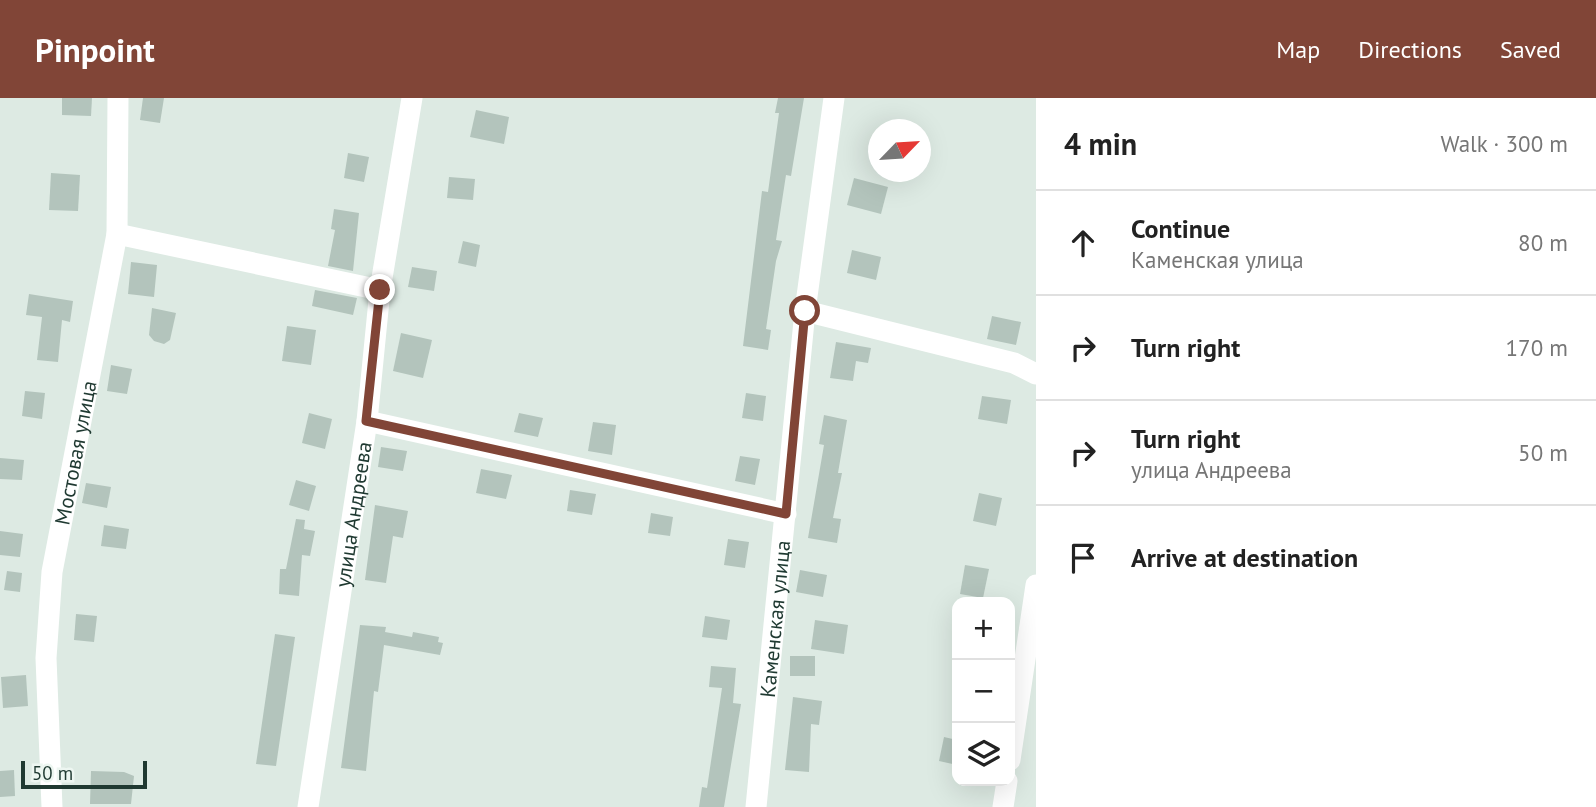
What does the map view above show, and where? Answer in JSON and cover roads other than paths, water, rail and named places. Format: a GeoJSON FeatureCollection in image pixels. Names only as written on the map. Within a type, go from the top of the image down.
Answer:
{"type":"FeatureCollection","features":[{"type":"Feature","properties":{"kind":"street","name":"Мостовая улица"},"geometry":{"type":"LineString","coordinates":[[52,807],[46,658],[52,572],[117,234],[118,98]]}},
{"type":"Feature","properties":{"kind":"street","name":"улица Андреева"},"geometry":{"type":"LineString","coordinates":[[308,807],[366,421],[380,290],[412,98]]}},
{"type":"Feature","properties":{"kind":"street","name":"Каменская улица"},"geometry":{"type":"LineString","coordinates":[[756,807],[805,311],[834,98]]}},
{"type":"Feature","properties":{"kind":"street"},"geometry":{"type":"LineString","coordinates":[[117,234],[380,290]]}},
{"type":"Feature","properties":{"kind":"street"},"geometry":{"type":"LineString","coordinates":[[805,311],[1014,363],[1036,374]]}},
{"type":"Feature","properties":{"kind":"street"},"geometry":{"type":"LineString","coordinates":[[366,421],[786,514]]}},
{"type":"Feature","properties":{"kind":"street"},"geometry":{"type":"LineString","coordinates":[[1015,726],[1036,585]]}},
{"type":"Feature","properties":{"kind":"street"},"geometry":{"type":"LineString","coordinates":[[1003,807],[1006,786]]}}]}
